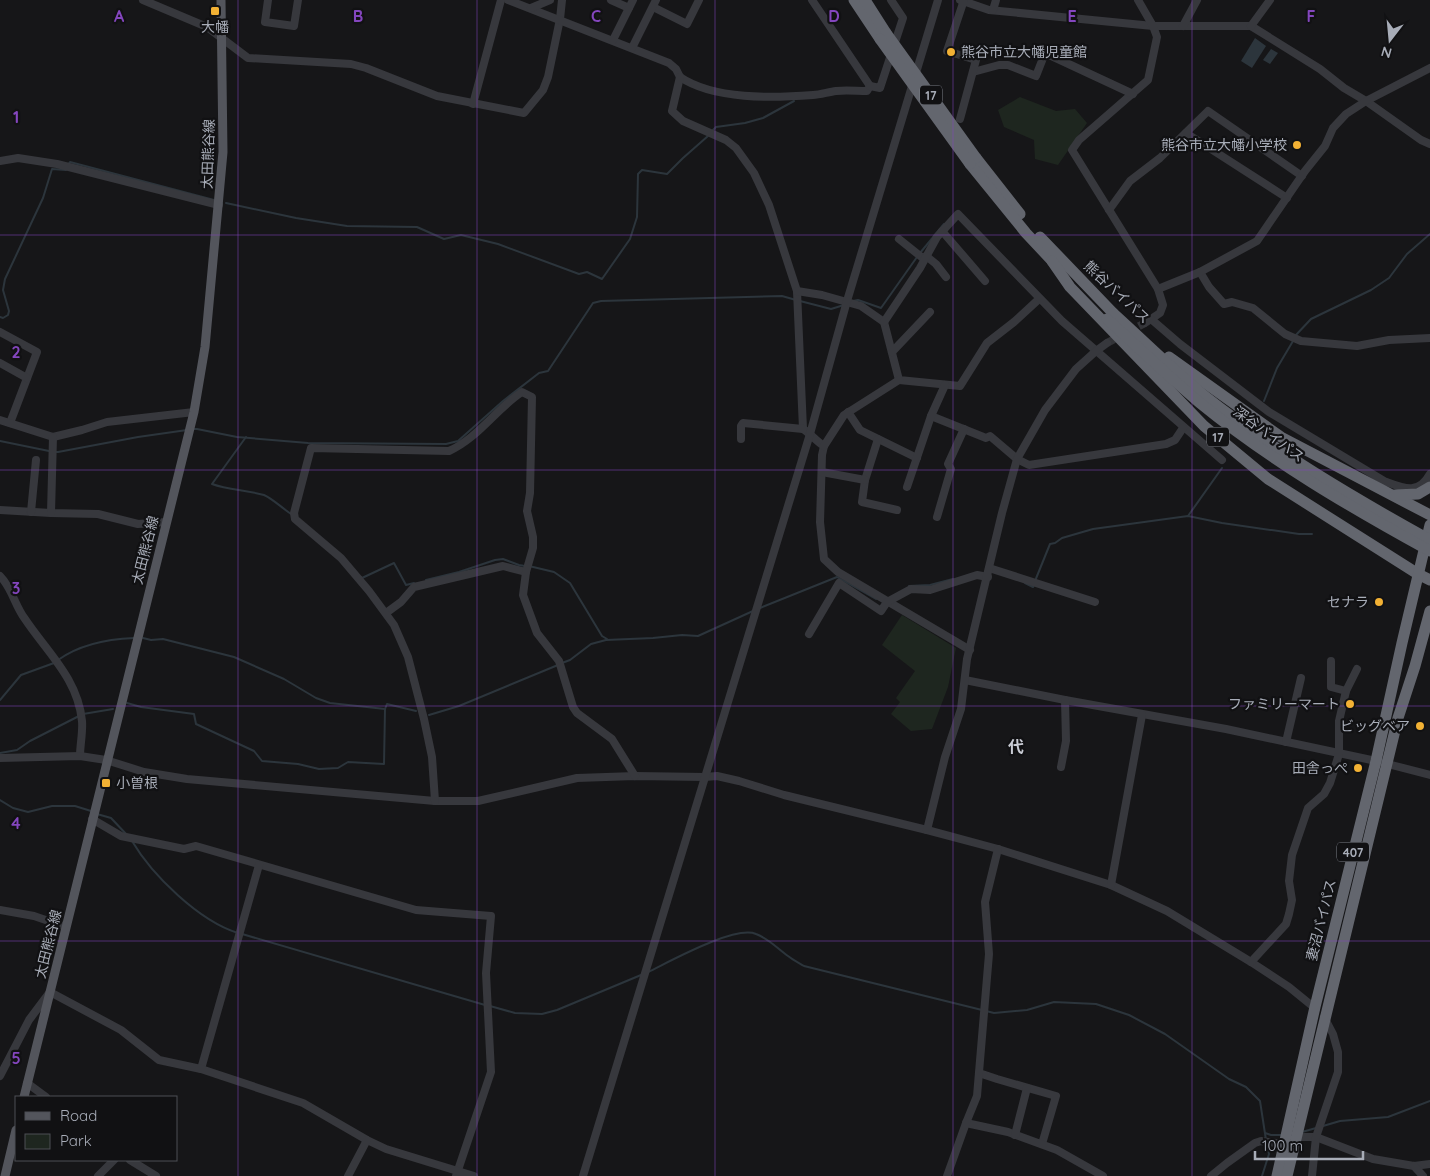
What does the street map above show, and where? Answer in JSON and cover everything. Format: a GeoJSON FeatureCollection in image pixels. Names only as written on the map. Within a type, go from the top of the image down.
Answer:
{"type":"FeatureCollection","features":[{"type":"Feature","properties":{"kind":"highway","name":"熊谷バイパス"},"geometry":{"type":"LineString","coordinates":[[854,0],[883,36],[973,161],[1052,261],[1110,316],[1281,437],[1430,515]]}},
{"type":"Feature","properties":{"kind":"highway","name":"熊谷バイパス"},"geometry":{"type":"LineString","coordinates":[[865,0],[883,36]]}},
{"type":"Feature","properties":{"kind":"highway","name":"熊谷バイパス"},"geometry":{"type":"LineString","coordinates":[[973,161],[1110,316]]}},
{"type":"Feature","properties":{"kind":"highway","name":"17"},"geometry":{"type":"LineString","coordinates":[[1052,261],[1070,286],[1204,426],[1268,479],[1430,580]]}},
{"type":"Feature","properties":{"kind":"highway","name":"深谷バイパス"},"geometry":{"type":"LineString","coordinates":[[1110,316],[1206,396],[1299,464],[1430,540]]}},
{"type":"Feature","properties":{"kind":"highway","name":"深谷バイパス"},"geometry":{"type":"LineString","coordinates":[[1110,316],[1180,386],[1244,436],[1294,472],[1380,524],[1430,551]]}},
{"type":"Feature","properties":{"kind":"highway"},"geometry":{"type":"LineString","coordinates":[[1390,494],[1418,494],[1430,487]]}},
{"type":"Feature","properties":{"kind":"highway","name":"妻沼バイパス"},"geometry":{"type":"LineString","coordinates":[[1277,1176],[1292,1136],[1326,1019],[1382,763],[1418,574],[1430,525]]}},
{"type":"Feature","properties":{"kind":"highway","name":"妻沼バイパス"},"geometry":{"type":"LineString","coordinates":[[1287,1176],[1292,1136],[1315,1007],[1382,763],[1418,658],[1430,611]]}},
{"type":"Feature","properties":{"kind":"main road","name":"太田熊谷線"},"geometry":{"type":"LineString","coordinates":[[24,1096],[106,760],[194,412],[205,347],[224,134],[221,0]]}},
{"type":"Feature","properties":{"kind":"main road"},"geometry":{"type":"LineString","coordinates":[[5,1176],[15,1134]]}},
{"type":"Feature","properties":{"kind":"street"},"geometry":{"type":"LineString","coordinates":[[143,0],[207,27],[248,58],[351,64],[437,96],[524,113],[543,90],[560,19],[562,0]]}},
{"type":"Feature","properties":{"kind":"street"},"geometry":{"type":"LineString","coordinates":[[268,0],[265,22],[294,26],[298,0]]}},
{"type":"Feature","properties":{"kind":"street"},"geometry":{"type":"LineString","coordinates":[[473,104],[501,0]]}},
{"type":"Feature","properties":{"kind":"street"},"geometry":{"type":"LineString","coordinates":[[510,0],[669,63],[676,69],[680,78],[672,111],[683,121],[726,140],[736,148],[754,173],[769,205],[797,293],[799,374],[806,431],[814,440],[824,446]]}},
{"type":"Feature","properties":{"kind":"street"},"geometry":{"type":"LineString","coordinates":[[531,8],[550,0]]}},
{"type":"Feature","properties":{"kind":"street"},"geometry":{"type":"LineString","coordinates":[[611,0],[629,8]]}},
{"type":"Feature","properties":{"kind":"street"},"geometry":{"type":"LineString","coordinates":[[613,40],[633,0]]}},
{"type":"Feature","properties":{"kind":"street"},"geometry":{"type":"LineString","coordinates":[[632,48],[655,3],[687,24],[699,0]]}},
{"type":"Feature","properties":{"kind":"street"},"geometry":{"type":"LineString","coordinates":[[812,0],[870,86],[880,88],[903,18],[891,0]]}},
{"type":"Feature","properties":{"kind":"street"},"geometry":{"type":"LineString","coordinates":[[583,1176],[705,777],[806,431],[938,0]]}},
{"type":"Feature","properties":{"kind":"street"},"geometry":{"type":"LineString","coordinates":[[993,10],[996,0]]}},
{"type":"Feature","properties":{"kind":"street"},"geometry":{"type":"LineString","coordinates":[[1138,0],[1157,37],[1148,80],[1079,140],[1072,150],[1158,289],[1163,305],[1160,313],[1148,321],[1270,412],[1384,481],[1402,487],[1414,488],[1424,485],[1430,474]]}},
{"type":"Feature","properties":{"kind":"street"},"geometry":{"type":"LineString","coordinates":[[1183,26],[1196,0]]}},
{"type":"Feature","properties":{"kind":"street"},"geometry":{"type":"LineString","coordinates":[[1252,26],[1270,0]]}},
{"type":"Feature","properties":{"kind":"street"},"geometry":{"type":"LineString","coordinates":[[960,119],[976,60],[947,51],[962,1],[993,10],[1153,26],[1252,26],[1320,69],[1344,88],[1430,144]]}},
{"type":"Feature","properties":{"kind":"street"},"geometry":{"type":"LineString","coordinates":[[973,72],[1000,65],[1008,65],[1036,76],[1045,53],[1133,94]]}},
{"type":"Feature","properties":{"kind":"street"},"geometry":{"type":"LineString","coordinates":[[1158,289],[1200,272],[1257,241],[1325,146],[1334,128],[1346,114],[1366,101],[1430,68]]}},
{"type":"Feature","properties":{"kind":"street"},"geometry":{"type":"LineString","coordinates":[[680,78],[705,88],[728,93],[769,97],[815,95],[836,91],[867,91],[870,86]]}},
{"type":"Feature","properties":{"kind":"street"},"geometry":{"type":"LineString","coordinates":[[1109,210],[1130,181],[1160,158],[1208,111],[1302,176]]}},
{"type":"Feature","properties":{"kind":"street"},"geometry":{"type":"LineString","coordinates":[[1186,132],[1287,198]]}},
{"type":"Feature","properties":{"kind":"street"},"geometry":{"type":"LineString","coordinates":[[0,161],[18,158],[63,165],[219,205]]}},
{"type":"Feature","properties":{"kind":"street"},"geometry":{"type":"LineString","coordinates":[[884,322],[937,237],[958,214],[1039,298],[1096,351],[1222,460]]}},
{"type":"Feature","properties":{"kind":"street"},"geometry":{"type":"LineString","coordinates":[[942,231],[985,281]]}},
{"type":"Feature","properties":{"kind":"street"},"geometry":{"type":"LineString","coordinates":[[899,240],[936,264],[946,277]]}},
{"type":"Feature","properties":{"kind":"street"},"geometry":{"type":"LineString","coordinates":[[1200,272],[1209,287],[1224,304],[1232,302],[1253,308],[1295,338],[1357,346],[1390,340],[1430,338]]}},
{"type":"Feature","properties":{"kind":"street"},"geometry":{"type":"LineString","coordinates":[[797,293],[822,295],[856,304],[862,306],[884,322],[899,380]]}},
{"type":"Feature","properties":{"kind":"street"},"geometry":{"type":"LineString","coordinates":[[970,650],[838,572],[824,559],[821,533],[824,446],[844,415],[899,380],[960,386],[987,342],[1014,322],[1039,298]]}},
{"type":"Feature","properties":{"kind":"street"},"geometry":{"type":"LineString","coordinates":[[892,352],[930,312]]}},
{"type":"Feature","properties":{"kind":"street"},"geometry":{"type":"LineString","coordinates":[[0,332],[37,352],[10,423]]}},
{"type":"Feature","properties":{"kind":"street"},"geometry":{"type":"LineString","coordinates":[[927,830],[945,757],[961,709],[970,650],[1016,459],[1045,410],[1076,369],[1107,343]]}},
{"type":"Feature","properties":{"kind":"street"},"geometry":{"type":"LineString","coordinates":[[0,363],[27,378]]}},
{"type":"Feature","properties":{"kind":"street"},"geometry":{"type":"LineString","coordinates":[[907,487],[931,416],[945,385]]}},
{"type":"Feature","properties":{"kind":"street"},"geometry":{"type":"LineString","coordinates":[[435,801],[432,757],[424,719],[408,657],[400,637],[386,613],[341,558],[295,516],[311,448],[450,451],[462,445],[508,400],[522,392],[532,397],[530,493],[527,511],[533,537],[533,548],[526,571],[523,595],[537,633],[559,664],[573,707],[577,713],[612,739],[635,776]]}},
{"type":"Feature","properties":{"kind":"street"},"geometry":{"type":"LineString","coordinates":[[0,420],[53,437],[107,422],[194,412]]}},
{"type":"Feature","properties":{"kind":"street"},"geometry":{"type":"LineString","coordinates":[[848,412],[860,430],[917,458]]}},
{"type":"Feature","properties":{"kind":"street"},"geometry":{"type":"LineString","coordinates":[[931,416],[986,438],[990,436],[1016,459],[1029,465],[1166,444],[1175,440],[1183,428]]}},
{"type":"Feature","properties":{"kind":"street"},"geometry":{"type":"LineString","coordinates":[[741,439],[741,426],[743,423],[806,431]]}},
{"type":"Feature","properties":{"kind":"street"},"geometry":{"type":"LineString","coordinates":[[937,517],[951,469],[948,464],[964,429]]}},
{"type":"Feature","properties":{"kind":"street"},"geometry":{"type":"LineString","coordinates":[[51,514],[53,437]]}},
{"type":"Feature","properties":{"kind":"street"},"geometry":{"type":"LineString","coordinates":[[878,439],[865,480],[862,502],[897,510]]}},
{"type":"Feature","properties":{"kind":"street"},"geometry":{"type":"LineString","coordinates":[[31,512],[36,460]]}},
{"type":"Feature","properties":{"kind":"street"},"geometry":{"type":"LineString","coordinates":[[822,472],[865,480]]}},
{"type":"Feature","properties":{"kind":"street"},"geometry":{"type":"LineString","coordinates":[[0,510],[51,514],[98,514],[138,524],[166,522]]}},
{"type":"Feature","properties":{"kind":"street"},"geometry":{"type":"LineString","coordinates":[[386,613],[401,602],[414,587],[503,566],[526,571]]}},
{"type":"Feature","properties":{"kind":"street"},"geometry":{"type":"LineString","coordinates":[[809,634],[839,584],[881,611],[887,602],[911,589],[930,590],[989,571],[1030,581],[1095,602]]}},
{"type":"Feature","properties":{"kind":"street"},"geometry":{"type":"LineString","coordinates":[[0,576],[24,618],[70,681],[78,701],[82,720],[80,756]]}},
{"type":"Feature","properties":{"kind":"street"},"geometry":{"type":"LineString","coordinates":[[1331,661],[1331,687],[1346,692]]}},
{"type":"Feature","properties":{"kind":"street"},"geometry":{"type":"LineString","coordinates":[[1251,962],[1286,924],[1292,900],[1289,881],[1292,854],[1308,808],[1327,789],[1338,754],[1339,720],[1346,692],[1357,669]]}},
{"type":"Feature","properties":{"kind":"street"},"geometry":{"type":"LineString","coordinates":[[1286,742],[1301,678]]}},
{"type":"Feature","properties":{"kind":"street"},"geometry":{"type":"LineString","coordinates":[[965,680],[1142,715],[1226,729],[1430,775]]}},
{"type":"Feature","properties":{"kind":"street"},"geometry":{"type":"LineString","coordinates":[[1061,767],[1066,741],[1065,700]]}},
{"type":"Feature","properties":{"kind":"street"},"geometry":{"type":"LineString","coordinates":[[1111,885],[1142,715]]}},
{"type":"Feature","properties":{"kind":"street"},"geometry":{"type":"LineString","coordinates":[[0,758],[80,756],[106,760],[144,772],[187,779],[435,801],[478,801],[577,778],[717,776],[784,795],[927,830],[1111,885],[1167,910],[1251,962],[1315,1007],[1326,1019],[1338,1052],[1338,1072],[1317,1134],[1312,1176]]}},
{"type":"Feature","properties":{"kind":"street"},"geometry":{"type":"LineString","coordinates":[[93,814],[122,836],[184,849],[196,846],[416,910],[491,916],[486,973],[491,1072],[456,1174]]}},
{"type":"Feature","properties":{"kind":"street"},"geometry":{"type":"LineString","coordinates":[[948,1176],[977,1096],[989,954],[985,902],[998,850]]}},
{"type":"Feature","properties":{"kind":"street"},"geometry":{"type":"LineString","coordinates":[[201,1069],[259,865]]}},
{"type":"Feature","properties":{"kind":"street"},"geometry":{"type":"LineString","coordinates":[[0,910],[34,916],[66,926]]}},
{"type":"Feature","properties":{"kind":"street"},"geometry":{"type":"LineString","coordinates":[[0,1076],[29,1020],[50,992],[121,1030],[159,1060],[201,1069],[303,1103],[386,1149],[456,1174],[474,1176]]}},
{"type":"Feature","properties":{"kind":"street"},"geometry":{"type":"LineString","coordinates":[[979,1073],[1056,1096],[1042,1144]]}},
{"type":"Feature","properties":{"kind":"street"},"geometry":{"type":"LineString","coordinates":[[27,1083],[45,1096]]}},
{"type":"Feature","properties":{"kind":"street"},"geometry":{"type":"LineString","coordinates":[[1015,1135],[1027,1088]]}},
{"type":"Feature","properties":{"kind":"street"},"geometry":{"type":"LineString","coordinates":[[966,1123],[1042,1144],[1057,1150],[1103,1176]]}},
{"type":"Feature","properties":{"kind":"street"},"geometry":{"type":"LineString","coordinates":[[1212,1176],[1226,1163],[1256,1143],[1262,1141],[1272,1143],[1292,1136],[1317,1134],[1373,1159],[1414,1166],[1430,1164]]}},
{"type":"Feature","properties":{"kind":"street"},"geometry":{"type":"LineString","coordinates":[[348,1176],[368,1140]]}},
{"type":"Feature","properties":{"kind":"street"},"geometry":{"type":"LineString","coordinates":[[98,1176],[113,1161]]}},
{"type":"Feature","properties":{"kind":"street"},"geometry":{"type":"LineString","coordinates":[[132,1161],[156,1176]]}},
{"type":"Feature","properties":{"kind":"street"},"geometry":{"type":"LineString","coordinates":[[1414,1166],[1423,1176]]}},
{"type":"Feature","properties":{"kind":"green space"},"geometry":{"type":"Polygon","coordinates":[[[1020,97],[1056,111],[1075,109],[1087,123],[1058,165],[1035,159],[1034,140],[1004,127],[998,110],[1020,97]]]}},
{"type":"Feature","properties":{"kind":"green space"},"geometry":{"type":"Polygon","coordinates":[[[902,615],[956,648],[948,687],[932,729],[911,731],[891,714],[900,702],[896,698],[915,671],[882,645],[902,615]]]}},
{"type":"Feature","properties":{"kind":"shaded area"},"geometry":{"type":"Polygon","coordinates":[[[1255,38],[1266,46],[1252,68],[1241,61],[1255,38]]]}},
{"type":"Feature","properties":{"kind":"shaded area"},"geometry":{"type":"Polygon","coordinates":[[[1271,49],[1278,53],[1270,64],[1263,60],[1271,49]]]}},
{"type":"Feature","properties":{"kind":"waterway"},"geometry":{"type":"LineString","coordinates":[[711,132],[716,127],[745,123],[763,118],[794,101]]}},
{"type":"Feature","properties":{"kind":"waterway"},"geometry":{"type":"LineString","coordinates":[[226,203],[296,218],[347,226],[417,227],[444,239],[461,235],[498,244],[579,274],[587,272],[602,279],[630,239],[637,217],[638,174],[642,170],[667,174],[708,136]]}},
{"type":"Feature","properties":{"kind":"waterway"},"geometry":{"type":"LineString","coordinates":[[68,165],[70,162],[214,200]]}},
{"type":"Feature","properties":{"kind":"waterway"},"geometry":{"type":"LineString","coordinates":[[0,317],[3,318],[8,315],[9,311],[3,290],[5,279],[43,198],[52,169],[66,170]]}},
{"type":"Feature","properties":{"kind":"waterway"},"geometry":{"type":"LineString","coordinates":[[920,253],[944,224]]}},
{"type":"Feature","properties":{"kind":"waterway"},"geometry":{"type":"LineString","coordinates":[[1295,336],[1311,319],[1371,290],[1389,278],[1407,254],[1430,234]]}},
{"type":"Feature","properties":{"kind":"waterway"},"geometry":{"type":"LineString","coordinates":[[853,301],[858,300],[881,308],[917,257]]}},
{"type":"Feature","properties":{"kind":"waterway"},"geometry":{"type":"LineString","coordinates":[[192,429],[237,437],[308,443],[446,444],[458,441],[503,401],[539,373],[548,371],[593,303],[601,301],[782,296],[796,300]]}},
{"type":"Feature","properties":{"kind":"waterway"},"geometry":{"type":"LineString","coordinates":[[800,301],[831,309],[844,305]]}},
{"type":"Feature","properties":{"kind":"waterway"},"geometry":{"type":"LineString","coordinates":[[1264,401],[1277,368],[1293,341]]}},
{"type":"Feature","properties":{"kind":"waterway"},"geometry":{"type":"LineString","coordinates":[[54,452],[187,430]]}},
{"type":"Feature","properties":{"kind":"waterway"},"geometry":{"type":"LineString","coordinates":[[246,437],[212,484],[264,495],[291,514]]}},
{"type":"Feature","properties":{"kind":"waterway"},"geometry":{"type":"LineString","coordinates":[[0,441],[49,451]]}},
{"type":"Feature","properties":{"kind":"waterway"},"geometry":{"type":"LineString","coordinates":[[1188,516],[1222,468]]}},
{"type":"Feature","properties":{"kind":"waterway"},"geometry":{"type":"LineString","coordinates":[[1035,581],[1050,544],[1062,538],[1093,529],[1188,516],[1222,523],[1299,534],[1312,534]]}},
{"type":"Feature","properties":{"kind":"waterway"},"geometry":{"type":"LineString","coordinates":[[426,580],[459,572],[495,560],[503,559],[525,566]]}},
{"type":"Feature","properties":{"kind":"waterway"},"geometry":{"type":"LineString","coordinates":[[361,577],[394,563],[406,585],[414,583]]}},
{"type":"Feature","properties":{"kind":"waterway"},"geometry":{"type":"LineString","coordinates":[[529,566],[554,572],[570,583],[602,636],[607,639]]}},
{"type":"Feature","properties":{"kind":"waterway"},"geometry":{"type":"LineString","coordinates":[[760,608],[837,577],[876,599]]}},
{"type":"Feature","properties":{"kind":"waterway"},"geometry":{"type":"LineString","coordinates":[[909,586],[930,585],[953,579]]}},
{"type":"Feature","properties":{"kind":"waterway"},"geometry":{"type":"LineString","coordinates":[[1025,583],[1033,587],[1034,585]]}},
{"type":"Feature","properties":{"kind":"waterway"},"geometry":{"type":"LineString","coordinates":[[562,663],[570,660],[591,644],[606,640],[682,635],[698,636],[753,611]]}},
{"type":"Feature","properties":{"kind":"waterway"},"geometry":{"type":"LineString","coordinates":[[58,660],[75,650],[94,644],[134,638]]}},
{"type":"Feature","properties":{"kind":"waterway"},"geometry":{"type":"LineString","coordinates":[[143,638],[151,640],[163,639],[234,657],[284,679],[316,698],[330,703],[385,709]]}},
{"type":"Feature","properties":{"kind":"waterway"},"geometry":{"type":"LineString","coordinates":[[0,700],[21,675],[54,663]]}},
{"type":"Feature","properties":{"kind":"waterway"},"geometry":{"type":"LineString","coordinates":[[429,715],[459,706],[558,665]]}},
{"type":"Feature","properties":{"kind":"waterway"},"geometry":{"type":"LineString","coordinates":[[127,703],[141,707],[194,714],[196,724],[254,751],[262,761],[298,764],[319,769],[338,768],[348,762],[384,764],[385,709],[387,704],[416,711]]}},
{"type":"Feature","properties":{"kind":"waterway"},"geometry":{"type":"LineString","coordinates":[[83,714],[113,709]]}},
{"type":"Feature","properties":{"kind":"waterway"},"geometry":{"type":"LineString","coordinates":[[0,753],[17,750],[30,741],[79,716]]}},
{"type":"Feature","properties":{"kind":"waterway"},"geometry":{"type":"LineString","coordinates":[[0,800],[13,808],[28,812],[52,806],[75,806],[91,811]]}},
{"type":"Feature","properties":{"kind":"waterway"},"geometry":{"type":"LineString","coordinates":[[97,814],[111,818],[127,835]]}},
{"type":"Feature","properties":{"kind":"waterway"},"geometry":{"type":"LineString","coordinates":[[132,841],[152,868],[178,895],[208,918],[238,933]]}},
{"type":"Feature","properties":{"kind":"waterway"},"geometry":{"type":"LineString","coordinates":[[648,972],[718,939],[746,933],[756,934],[765,938],[804,966],[982,1010]]}},
{"type":"Feature","properties":{"kind":"waterway"},"geometry":{"type":"LineString","coordinates":[[242,934],[485,1005]]}},
{"type":"Feature","properties":{"kind":"waterway"},"geometry":{"type":"LineString","coordinates":[[490,1006],[515,1013],[542,1014],[557,1010],[641,975]]}},
{"type":"Feature","properties":{"kind":"waterway"},"geometry":{"type":"LineString","coordinates":[[986,1011],[994,1013],[1027,1010],[1054,1002],[1096,1004],[1129,1015],[1165,1034],[1229,1079],[1246,1087],[1260,1101],[1266,1140]]}},
{"type":"Feature","properties":{"kind":"waterway"},"geometry":{"type":"LineString","coordinates":[[1323,1126],[1340,1121],[1388,1117],[1430,1101]]}},
{"type":"Feature","properties":{"kind":"waterway"},"geometry":{"type":"LineString","coordinates":[[1302,1132],[1316,1128]]}},
{"type":"Feature","properties":{"kind":"waterway"},"geometry":{"type":"LineString","coordinates":[[1265,1133],[1282,1135]]}},
{"type":"Feature","properties":{"kind":"waterway"},"geometry":{"type":"LineString","coordinates":[[1262,1176],[1269,1154],[1267,1144]]}},
{"type":"Feature","properties":{"kind":"tunnel"},"geometry":{"type":"LineString","coordinates":[[1107,343],[1145,323]]}},
{"type":"Feature","properties":{"kind":"place","name":"大幡"},"geometry":{"type":"Point","coordinates":[215,11]}},
{"type":"Feature","properties":{"kind":"place","name":"熊谷市立大幡児童館"},"geometry":{"type":"Point","coordinates":[951,52]}},
{"type":"Feature","properties":{"kind":"place","name":"熊谷市立大幡小学校"},"geometry":{"type":"Point","coordinates":[1297,145]}},
{"type":"Feature","properties":{"kind":"place","name":"セナラ"},"geometry":{"type":"Point","coordinates":[1379,602]}},
{"type":"Feature","properties":{"kind":"place","name":"ファミリーマート"},"geometry":{"type":"Point","coordinates":[1350,704]}},
{"type":"Feature","properties":{"kind":"place","name":"ビッグベア"},"geometry":{"type":"Point","coordinates":[1420,726]}},
{"type":"Feature","properties":{"kind":"place","name":"田舎っぺ"},"geometry":{"type":"Point","coordinates":[1358,768]}},
{"type":"Feature","properties":{"kind":"place","name":"小曽根"},"geometry":{"type":"Point","coordinates":[106,783]}},
{"type":"Feature","properties":{"kind":"district","name":"代"},"geometry":{"type":"Point","coordinates":[1016,747]}}]}
